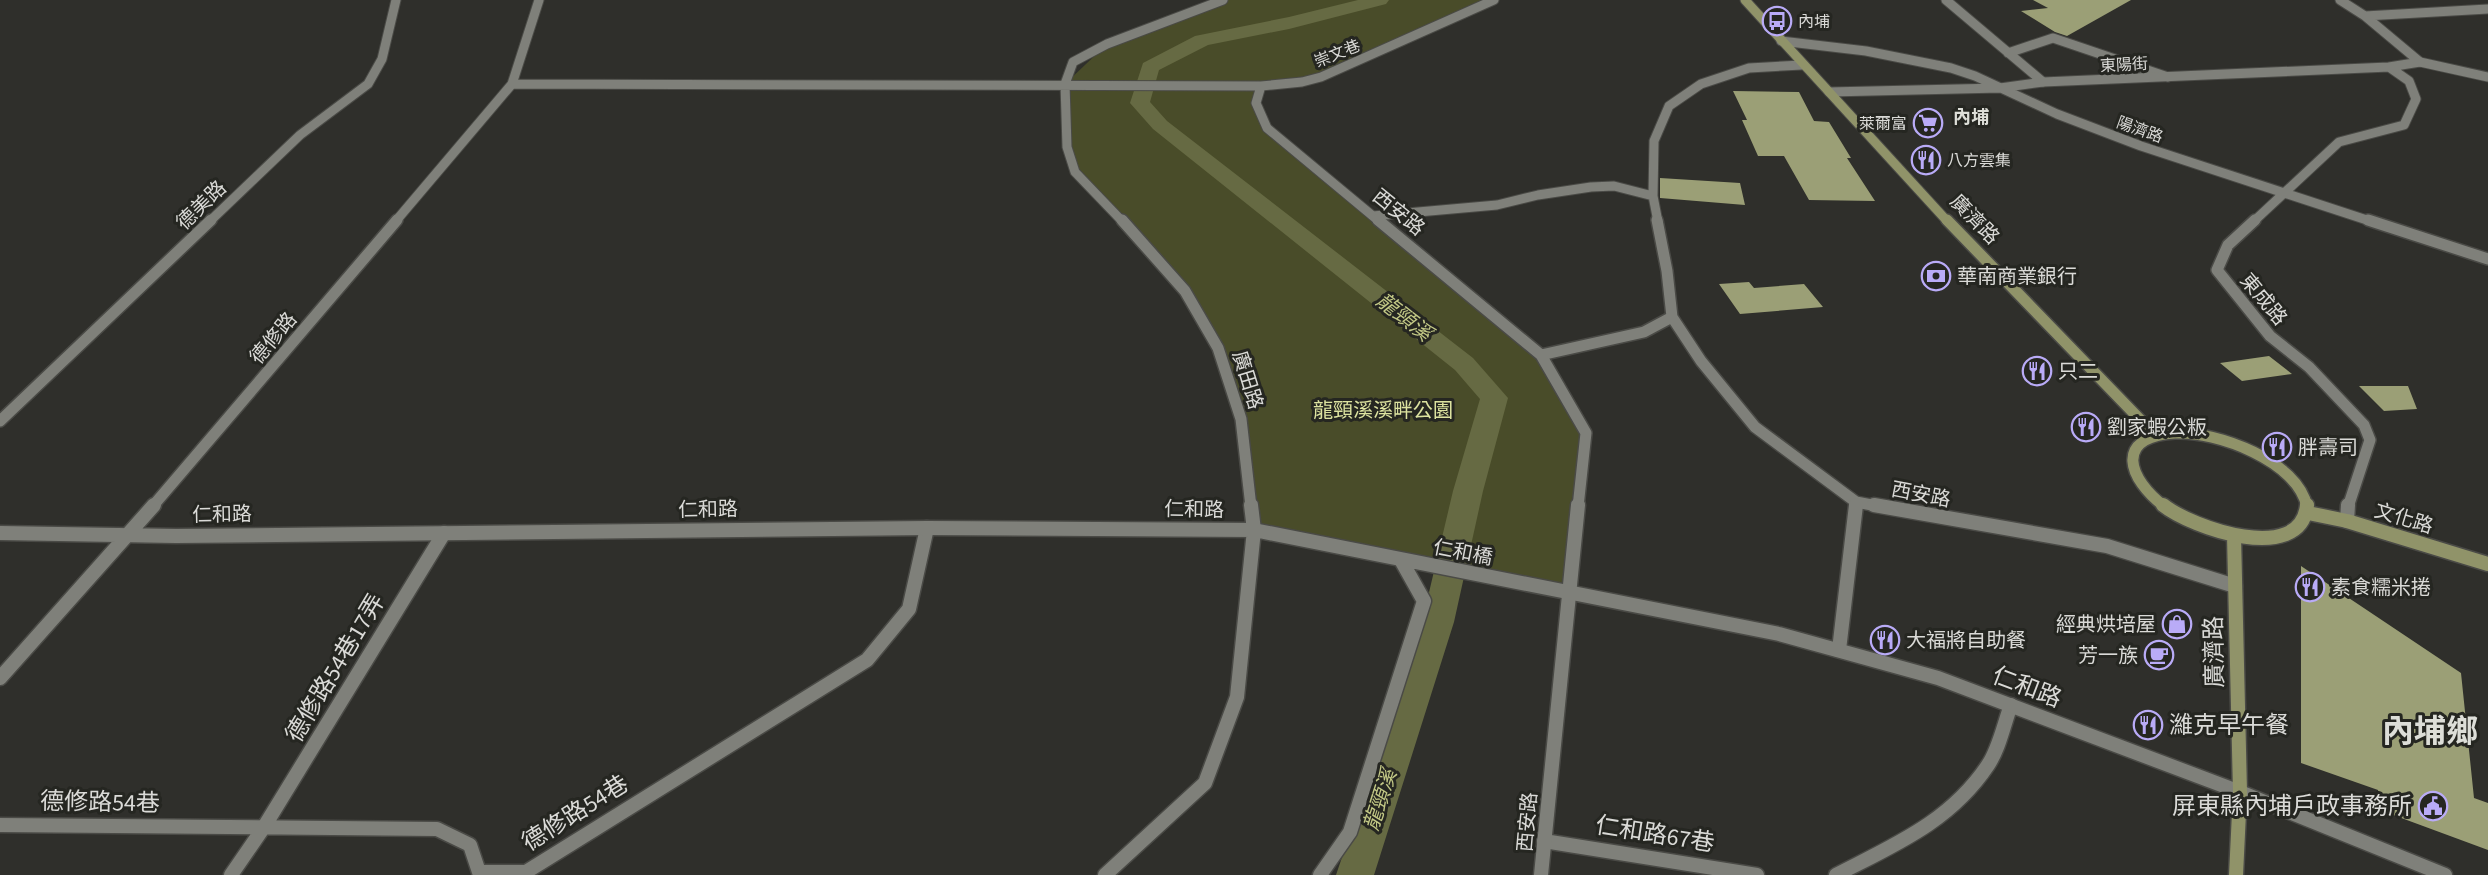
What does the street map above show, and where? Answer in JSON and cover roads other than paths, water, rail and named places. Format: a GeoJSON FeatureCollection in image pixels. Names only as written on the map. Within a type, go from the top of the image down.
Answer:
{"type":"FeatureCollection","features":[{"type":"Feature","properties":{"kind":"main road","name":"廣濟路"},"geometry":{"type":"LineString","coordinates":[[1745,0],[1912,184],[2155,435]]}},
{"type":"Feature","properties":{"kind":"main road"},"geometry":{"type":"LineString","coordinates":[[2199,434],[2226,441],[2252,451],[2276,465],[2294,480],[2305,497],[2308,513],[2302,526],[2286,536],[2263,539],[2234,536],[2201,526],[2148,494],[2134,475],[2131,458],[2138,444],[2155,435],[2199,434]]}},
{"type":"Feature","properties":{"kind":"main road","name":"文化路"},"geometry":{"type":"LineString","coordinates":[[2308,513],[2347,521],[2488,564]]}},
{"type":"Feature","properties":{"kind":"main road","name":"廣濟路"},"geometry":{"type":"LineString","coordinates":[[2234,536],[2240,792],[2236,875]]}},
{"type":"Feature","properties":{"kind":"street","name":"德美路"},"geometry":{"type":"LineString","coordinates":[[0,422],[300,135],[368,84],[382,59],[396,0]]}},
{"type":"Feature","properties":{"kind":"street","name":"德修路"},"geometry":{"type":"LineString","coordinates":[[0,678],[165,493],[512,84],[539,0]]}},
{"type":"Feature","properties":{"kind":"street","name":"廣田路"},"geometry":{"type":"LineString","coordinates":[[1105,875],[1204,783],[1237,697],[1254,530],[1241,419],[1218,348],[1185,291],[1123,221],[1075,172],[1067,147],[1065,84],[1072,62],[1192,6],[1223,0]]}},
{"type":"Feature","properties":{"kind":"street","name":"崇文巷"},"geometry":{"type":"LineString","coordinates":[[512,84],[1261,86],[1302,82],[1321,77],[1494,0]]}},
{"type":"Feature","properties":{"kind":"street"},"geometry":{"type":"LineString","coordinates":[[1946,0],[2043,82]]}},
{"type":"Feature","properties":{"kind":"street"},"geometry":{"type":"LineString","coordinates":[[2340,0],[2365,16],[2420,62],[2488,77]]}},
{"type":"Feature","properties":{"kind":"street"},"geometry":{"type":"LineString","coordinates":[[2365,16],[2488,9]]}},
{"type":"Feature","properties":{"kind":"street"},"geometry":{"type":"LineString","coordinates":[[2008,53],[2053,38],[2168,77]]}},
{"type":"Feature","properties":{"kind":"street","name":"陽濟路"},"geometry":{"type":"LineString","coordinates":[[1781,41],[1866,51],[1951,68],[2057,114],[2141,146],[2488,259]]}},
{"type":"Feature","properties":{"kind":"street","name":"東陽街"},"geometry":{"type":"LineString","coordinates":[[1829,92],[2000,88],[2043,82],[2389,67],[2420,62]]}},
{"type":"Feature","properties":{"kind":"street","name":"西安路"},"geometry":{"type":"LineString","coordinates":[[1802,65],[1749,68],[1701,84],[1669,106],[1654,141],[1653,196],[1667,271],[1672,317],[1701,361],[1755,427],[1856,502],[2107,546],[2235,586]]}},
{"type":"Feature","properties":{"kind":"street","name":"東成路"},"geometry":{"type":"LineString","coordinates":[[2347,521],[2348,502],[2370,440],[2364,425],[2309,367],[2270,336],[2217,270],[2228,245],[2339,142],[2404,125],[2416,99],[2409,81],[2389,67]]}},
{"type":"Feature","properties":{"kind":"street","name":"西安路"},"geometry":{"type":"LineString","coordinates":[[1261,86],[1256,103],[1267,128],[1541,355],[1586,433],[1541,875]]}},
{"type":"Feature","properties":{"kind":"street"},"geometry":{"type":"LineString","coordinates":[[1373,216],[1497,205],[1538,195],[1591,187],[1614,186],[1653,196]]}},
{"type":"Feature","properties":{"kind":"street"},"geometry":{"type":"LineString","coordinates":[[1541,355],[1644,332],[1672,317]]}},
{"type":"Feature","properties":{"kind":"street"},"geometry":{"type":"LineString","coordinates":[[1839,650],[1856,502]]}},
{"type":"Feature","properties":{"kind":"street","name":"仁和路"},"geometry":{"type":"LineString","coordinates":[[0,533],[125,536],[927,528],[1254,530],[1407,562]]}},
{"type":"Feature","properties":{"kind":"street","name":"德修路54巷"},"geometry":{"type":"LineString","coordinates":[[0,825],[436,829],[470,845],[479,872],[526,872],[867,660],[909,609],[927,528]]}},
{"type":"Feature","properties":{"kind":"street","name":"德修路54巷17弄"},"geometry":{"type":"LineString","coordinates":[[231,875],[264,827],[444,533]]}},
{"type":"Feature","properties":{"kind":"street"},"geometry":{"type":"LineString","coordinates":[[1320,875],[1350,832],[1424,601],[1407,562]]}},
{"type":"Feature","properties":{"kind":"street","name":"仁和橋"},"geometry":{"type":"LineString","coordinates":[[1407,562],[1506,580]]}},
{"type":"Feature","properties":{"kind":"street","name":"仁和路"},"geometry":{"type":"LineString","coordinates":[[1506,580],[1779,633],[1938,678],[2240,792],[2445,875]]}},
{"type":"Feature","properties":{"kind":"street"},"geometry":{"type":"LineString","coordinates":[[1836,875],[1919,832],[1956,806],[1989,764],[2011,705]]}},
{"type":"Feature","properties":{"kind":"street","name":"仁和路67巷"},"geometry":{"type":"LineString","coordinates":[[1544,841],[1757,875]]}},
{"type":"Feature","properties":{"kind":"waterway","name":"龍頸溪"},"geometry":{"type":"LineString","coordinates":[[1355,875],[1438,622],[1468,491],[1494,398],[1464,364],[1160,125],[1140,103],[1150,67],[1202,40],[1289,23],[1380,0]]}},
{"type":"Feature","properties":{"kind":"place","name":"內埔"},"geometry":{"type":"Point","coordinates":[1777,21]}},
{"type":"Feature","properties":{"kind":"place","name":"萊爾富"},"geometry":{"type":"Point","coordinates":[1928,123]}},
{"type":"Feature","properties":{"kind":"place","name":"八方雲集"},"geometry":{"type":"Point","coordinates":[1926,160]}},
{"type":"Feature","properties":{"kind":"place","name":"華南商業銀行"},"geometry":{"type":"Point","coordinates":[1936,276]}},
{"type":"Feature","properties":{"kind":"place","name":"只二"},"geometry":{"type":"Point","coordinates":[2037,371]}},
{"type":"Feature","properties":{"kind":"place","name":"劉家蝦公粄"},"geometry":{"type":"Point","coordinates":[2086,427]}},
{"type":"Feature","properties":{"kind":"place","name":"胖壽司"},"geometry":{"type":"Point","coordinates":[2277,447]}},
{"type":"Feature","properties":{"kind":"place","name":"素食糯米捲"},"geometry":{"type":"Point","coordinates":[2310,587]}},
{"type":"Feature","properties":{"kind":"place","name":"經典烘培屋"},"geometry":{"type":"Point","coordinates":[2177,624]}},
{"type":"Feature","properties":{"kind":"place","name":"大福將自助餐"},"geometry":{"type":"Point","coordinates":[1885,640]}},
{"type":"Feature","properties":{"kind":"place","name":"芳一族"},"geometry":{"type":"Point","coordinates":[2159,655]}},
{"type":"Feature","properties":{"kind":"place","name":"濰克早午餐"},"geometry":{"type":"Point","coordinates":[2148,725]}},
{"type":"Feature","properties":{"kind":"place","name":"屏東縣內埔戶政事務所"},"geometry":{"type":"Point","coordinates":[2433,806]}},
{"type":"Feature","properties":{"kind":"district","name":"內埔"},"geometry":{"type":"Point","coordinates":[1971,117]}},
{"type":"Feature","properties":{"kind":"district","name":"內埔鄉"},"geometry":{"type":"Point","coordinates":[2430,731]}},
{"type":"Feature","properties":{"kind":"park label","name":"龍頸溪溪畔公園"},"geometry":{"type":"Point","coordinates":[1383,410]}}]}
